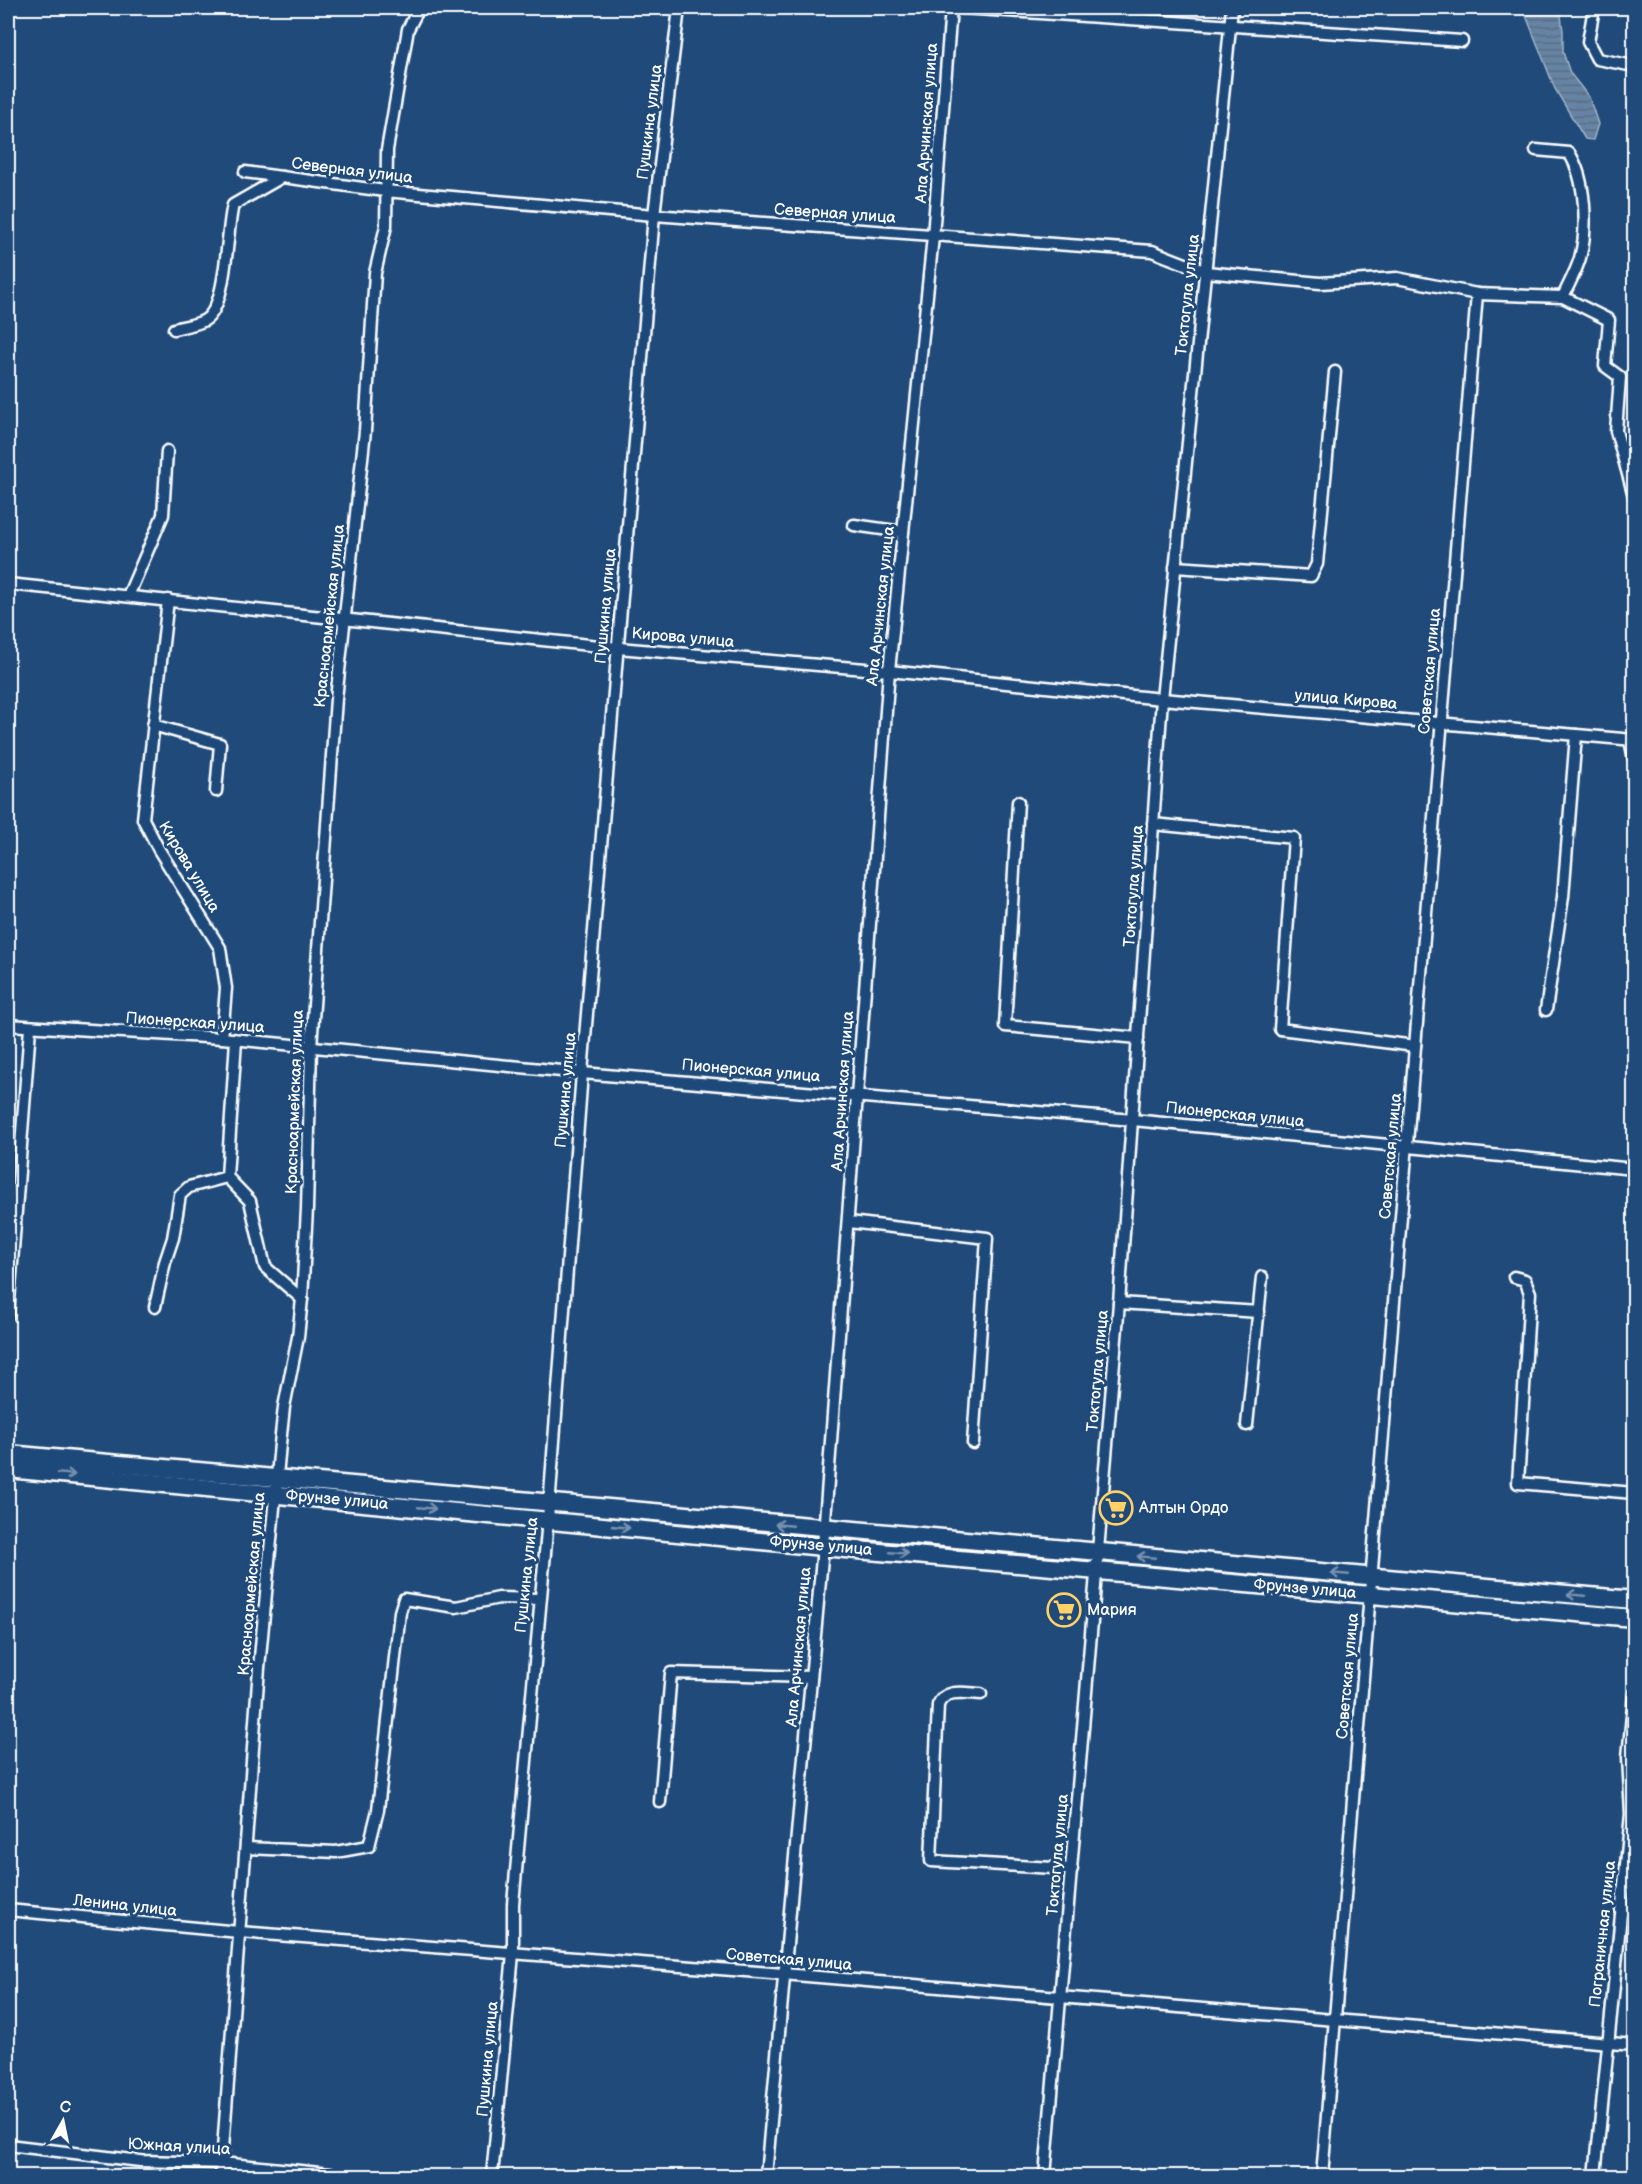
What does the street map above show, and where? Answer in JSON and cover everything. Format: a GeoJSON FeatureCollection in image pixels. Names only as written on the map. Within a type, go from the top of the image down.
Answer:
{"type":"FeatureCollection","features":[{"type":"Feature","properties":{"kind":"main road","name":"Фрунзе улица"},"geometry":{"type":"LineString","coordinates":[[8,1454],[548,1520],[824,1547],[1635,1618]]}},
{"type":"Feature","properties":{"kind":"main road","name":"Фрунзе улица"},"geometry":{"type":"LineString","coordinates":[[8,1468],[549,1503],[1635,1600]]}},
{"type":"Feature","properties":{"kind":"street","name":"Красноармейская улица"},"geometry":{"type":"LineString","coordinates":[[221,2176],[259,1668],[284,1407],[298,1336],[302,1299],[311,1047],[336,699],[365,432],[375,273],[386,226],[387,150],[408,29],[420,8]]}},
{"type":"Feature","properties":{"kind":"street","name":"Пушкина улица"},"geometry":{"type":"LineString","coordinates":[[492,2176],[513,1954],[513,1904],[548,1520],[582,1073],[654,215],[679,8]]}},
{"type":"Feature","properties":{"kind":"street","name":"Ала Арчинская улица"},"geometry":{"type":"LineString","coordinates":[[766,2176],[824,1547],[889,670],[933,236],[951,8]]}},
{"type":"Feature","properties":{"kind":"street"},"geometry":{"type":"LineString","coordinates":[[962,8],[1462,41]]}},
{"type":"Feature","properties":{"kind":"street","name":"Токтогула улица"},"geometry":{"type":"LineString","coordinates":[[1045,2176],[1119,1303],[1161,699],[1232,8]]}},
{"type":"Feature","properties":{"kind":"street"},"geometry":{"type":"LineString","coordinates":[[1594,8],[1588,42],[1597,59],[1635,66]]}},
{"type":"Feature","properties":{"kind":"street"},"geometry":{"type":"LineString","coordinates":[[1536,150],[1569,153],[1576,164],[1583,201],[1584,230],[1580,258],[1563,297],[1609,320],[1605,366],[1620,377],[1617,431],[1635,496]]}},
{"type":"Feature","properties":{"kind":"street","name":"Северная улица"},"geometry":{"type":"LineString","coordinates":[[244,172],[385,191],[654,215],[1152,251],[1206,272],[1320,283],[1397,278],[1477,294],[1563,297]]}},
{"type":"Feature","properties":{"kind":"street"},"geometry":{"type":"LineString","coordinates":[[174,329],[206,319],[214,309],[222,287],[229,218],[233,205],[282,177]]}},
{"type":"Feature","properties":{"kind":"street","name":"Советская улица"},"geometry":{"type":"LineString","coordinates":[[1322,2176],[1477,294]]}},
{"type":"Feature","properties":{"kind":"street"},"geometry":{"type":"LineString","coordinates":[[1175,567],[1311,576],[1317,564],[1335,372]]}},
{"type":"Feature","properties":{"kind":"street"},"geometry":{"type":"LineString","coordinates":[[128,596],[163,515],[167,451]]}},
{"type":"Feature","properties":{"kind":"street"},"geometry":{"type":"LineString","coordinates":[[854,525],[903,532]]}},
{"type":"Feature","properties":{"kind":"street","name":"Кирова улица"},"geometry":{"type":"LineString","coordinates":[[8,584],[618,648],[889,670],[1161,699]]}},
{"type":"Feature","properties":{"kind":"street","name":"Кирова улица"},"geometry":{"type":"LineString","coordinates":[[168,600],[143,819],[159,850],[220,948],[226,988],[222,1038]]}},
{"type":"Feature","properties":{"kind":"street","name":"улица Кирова"},"geometry":{"type":"LineString","coordinates":[[1161,699],[1632,740]]}},
{"type":"Feature","properties":{"kind":"street"},"geometry":{"type":"LineString","coordinates":[[153,725],[220,744],[216,791]]}},
{"type":"Feature","properties":{"kind":"street"},"geometry":{"type":"LineString","coordinates":[[1546,1010],[1563,897],[1576,735]]}},
{"type":"Feature","properties":{"kind":"street"},"geometry":{"type":"LineString","coordinates":[[1632,740],[1635,759]]}},
{"type":"Feature","properties":{"kind":"street"},"geometry":{"type":"LineString","coordinates":[[1018,802],[1005,1026],[1138,1038]]}},
{"type":"Feature","properties":{"kind":"street"},"geometry":{"type":"LineString","coordinates":[[1153,824],[1294,838],[1280,1029],[1415,1046]]}},
{"type":"Feature","properties":{"kind":"street","name":"Пионерская улица"},"geometry":{"type":"LineString","coordinates":[[8,1025],[222,1038],[582,1073],[1133,1120],[1635,1169]]}},
{"type":"Feature","properties":{"kind":"street"},"geometry":{"type":"LineString","coordinates":[[8,1315],[30,1028]]}},
{"type":"Feature","properties":{"kind":"street"},"geometry":{"type":"LineString","coordinates":[[236,1040],[226,1177],[250,1201],[265,1267],[302,1299]]}},
{"type":"Feature","properties":{"kind":"street"},"geometry":{"type":"LineString","coordinates":[[155,1307],[173,1238],[180,1195],[189,1187],[226,1177]]}},
{"type":"Feature","properties":{"kind":"street"},"geometry":{"type":"LineString","coordinates":[[849,1222],[987,1238],[973,1443]]}},
{"type":"Feature","properties":{"kind":"street"},"geometry":{"type":"LineString","coordinates":[[1247,1425],[1262,1277]]}},
{"type":"Feature","properties":{"kind":"street"},"geometry":{"type":"LineString","coordinates":[[1514,1277],[1525,1280],[1530,1293],[1518,1483],[1635,1493]]}},
{"type":"Feature","properties":{"kind":"street"},"geometry":{"type":"LineString","coordinates":[[1119,1303],[1258,1312]]}},
{"type":"Feature","properties":{"kind":"street"},"geometry":{"type":"LineString","coordinates":[[246,1848],[336,1852],[369,1845],[378,1810],[400,1612],[404,1599],[456,1607],[499,1598],[539,1599]]}},
{"type":"Feature","properties":{"kind":"street"},"geometry":{"type":"LineString","coordinates":[[660,1802],[671,1673],[811,1677]]}},
{"type":"Feature","properties":{"kind":"street"},"geometry":{"type":"LineString","coordinates":[[981,1694],[946,1694],[941,1697],[938,1705],[931,1861],[1072,1869]]}},
{"type":"Feature","properties":{"kind":"street","name":"Пограничная улица"},"geometry":{"type":"LineString","coordinates":[[1595,2176],[1631,1814],[1628,1757],[1635,1694]]}},
{"type":"Feature","properties":{"kind":"street","name":"Ленина улица"},"geometry":{"type":"LineString","coordinates":[[8,1910],[240,1932]]}},
{"type":"Feature","properties":{"kind":"street"},"geometry":{"type":"LineString","coordinates":[[1621,1910],[1635,1911]]}},
{"type":"Feature","properties":{"kind":"street","name":"Советская улица"},"geometry":{"type":"LineString","coordinates":[[240,1932],[783,1974],[1635,2045]]}},
{"type":"Feature","properties":{"kind":"street","name":"Южная улица"},"geometry":{"type":"LineString","coordinates":[[8,2145],[140,2161],[222,2163],[349,2176]]}},
{"type":"Feature","properties":{"kind":"water"},"geometry":{"type":"Polygon","coordinates":[[[1523,8],[1560,8],[1563,52],[1570,73],[1589,97],[1598,124],[1593,140],[1585,139],[1555,89],[1523,8]]]}},
{"type":"Feature","properties":{"kind":"place","name":"Алтын Ордо"},"geometry":{"type":"Point","coordinates":[1116,1508]}},
{"type":"Feature","properties":{"kind":"place","name":"Мария"},"geometry":{"type":"Point","coordinates":[1064,1610]}}]}
